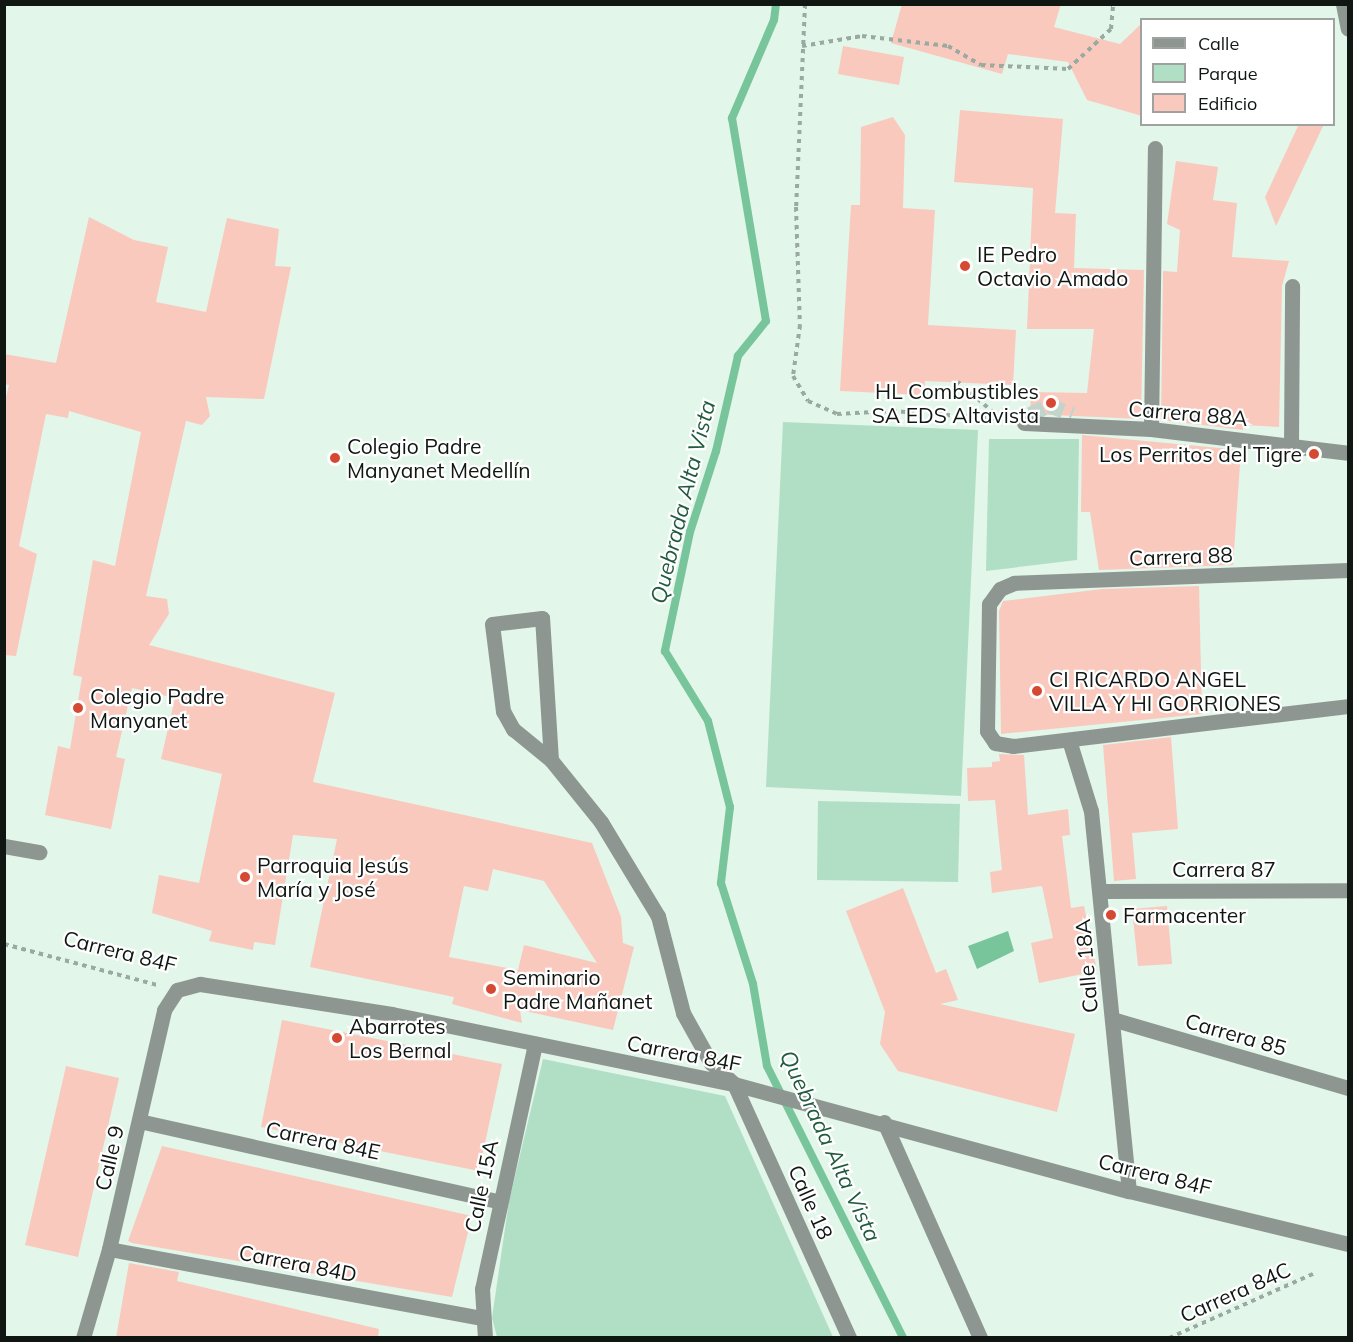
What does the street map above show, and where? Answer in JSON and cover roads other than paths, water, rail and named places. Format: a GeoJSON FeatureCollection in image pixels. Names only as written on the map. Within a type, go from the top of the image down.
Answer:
{"type":"FeatureCollection","features":[{"type":"Feature","properties":{"kind":"street"},"geometry":{"type":"LineString","coordinates":[[1343,4],[1348,29]]}},
{"type":"Feature","properties":{"kind":"street"},"geometry":{"type":"LineString","coordinates":[[1151,429],[1155,148]]}},
{"type":"Feature","properties":{"kind":"street"},"geometry":{"type":"LineString","coordinates":[[1291,445],[1292,286]]}},
{"type":"Feature","properties":{"kind":"street"},"geometry":{"type":"LineString","coordinates":[[1072,414],[1085,426]]}},
{"type":"Feature","properties":{"kind":"street","name":"Carrera 88A"},"geometry":{"type":"LineString","coordinates":[[1027,418],[1085,426],[1151,429],[1348,453]]}},
{"type":"Feature","properties":{"kind":"street","name":"Carrera 88"},"geometry":{"type":"LineString","coordinates":[[1069,740],[1013,746],[995,743],[987,731],[989,604],[1000,589],[1014,583],[1348,570]]}},
{"type":"Feature","properties":{"kind":"street"},"geometry":{"type":"LineString","coordinates":[[551,760],[542,618],[492,624],[503,711],[513,729],[551,760],[601,822],[653,907],[671,953],[682,1013],[711,1063],[734,1083]]}},
{"type":"Feature","properties":{"kind":"street"},"geometry":{"type":"LineString","coordinates":[[1069,740],[1348,706]]}},
{"type":"Feature","properties":{"kind":"street","name":"Calle 18A"},"geometry":{"type":"LineString","coordinates":[[1069,740],[1091,811],[1130,1191]]}},
{"type":"Feature","properties":{"kind":"street"},"geometry":{"type":"LineString","coordinates":[[4,846],[39,852]]}},
{"type":"Feature","properties":{"kind":"street","name":"Carrera 87"},"geometry":{"type":"LineString","coordinates":[[1101,891],[1348,890]]}},
{"type":"Feature","properties":{"kind":"street","name":"Carrera 84F"},"geometry":{"type":"LineString","coordinates":[[177,990],[200,984],[392,1014],[734,1083],[884,1122],[1130,1191],[1348,1244]]}},
{"type":"Feature","properties":{"kind":"street","name":"Calle 9"},"geometry":{"type":"LineString","coordinates":[[83,1338],[109,1250],[164,1010],[177,990]]}},
{"type":"Feature","properties":{"kind":"street","name":"Carrera 85"},"geometry":{"type":"LineString","coordinates":[[1112,1019],[1348,1088]]}},
{"type":"Feature","properties":{"kind":"street","name":"Calle 15A"},"geometry":{"type":"LineString","coordinates":[[485,1338],[480,1318],[498,1201],[535,1044]]}},
{"type":"Feature","properties":{"kind":"street","name":"Calle 18"},"geometry":{"type":"LineString","coordinates":[[734,1083],[849,1338]]}},
{"type":"Feature","properties":{"kind":"street","name":"Carrera 84E"},"geometry":{"type":"LineString","coordinates":[[139,1121],[498,1201]]}},
{"type":"Feature","properties":{"kind":"street"},"geometry":{"type":"LineString","coordinates":[[884,1122],[980,1338]]}},
{"type":"Feature","properties":{"kind":"street","name":"Carrera 84D"},"geometry":{"type":"LineString","coordinates":[[109,1250],[480,1318]]}},
{"type":"Feature","properties":{"kind":"waterway","name":"Quebrada Alta Vista"},"geometry":{"type":"LineString","coordinates":[[776,4],[774,20],[732,118],[766,321],[738,356],[716,451],[690,532],[665,651],[708,721],[730,807],[721,883],[753,984],[767,1066],[903,1338]]}},
{"type":"Feature","properties":{"kind":"tunnel"},"geometry":{"type":"LineString","coordinates":[[1030,414],[1049,405],[1072,414]]}},
{"type":"Feature","properties":{"kind":"place","name":"IE Pedro Octavio Amado"},"geometry":{"type":"Point","coordinates":[965,266]}},
{"type":"Feature","properties":{"kind":"place","name":"HL Combustibles SA EDS Altavista"},"geometry":{"type":"Point","coordinates":[1051,403]}},
{"type":"Feature","properties":{"kind":"place","name":"Los Perritos del Tigre"},"geometry":{"type":"Point","coordinates":[1314,454]}},
{"type":"Feature","properties":{"kind":"place","name":"Colegio Padre Manyanet Medellín"},"geometry":{"type":"Point","coordinates":[335,458]}},
{"type":"Feature","properties":{"kind":"place","name":"CI RICARDO ANGEL VILLA Y HI GORRIONES"},"geometry":{"type":"Point","coordinates":[1037,691]}},
{"type":"Feature","properties":{"kind":"place","name":"Colegio Padre Manyanet"},"geometry":{"type":"Point","coordinates":[78,708]}},
{"type":"Feature","properties":{"kind":"place","name":"Parroquia Jesús María y José"},"geometry":{"type":"Point","coordinates":[245,877]}},
{"type":"Feature","properties":{"kind":"place","name":"Farmacenter"},"geometry":{"type":"Point","coordinates":[1111,915]}},
{"type":"Feature","properties":{"kind":"place","name":"Seminario Padre Mañanet"},"geometry":{"type":"Point","coordinates":[491,989]}},
{"type":"Feature","properties":{"kind":"place","name":"Abarrotes Los Bernal"},"geometry":{"type":"Point","coordinates":[337,1038]}}]}
